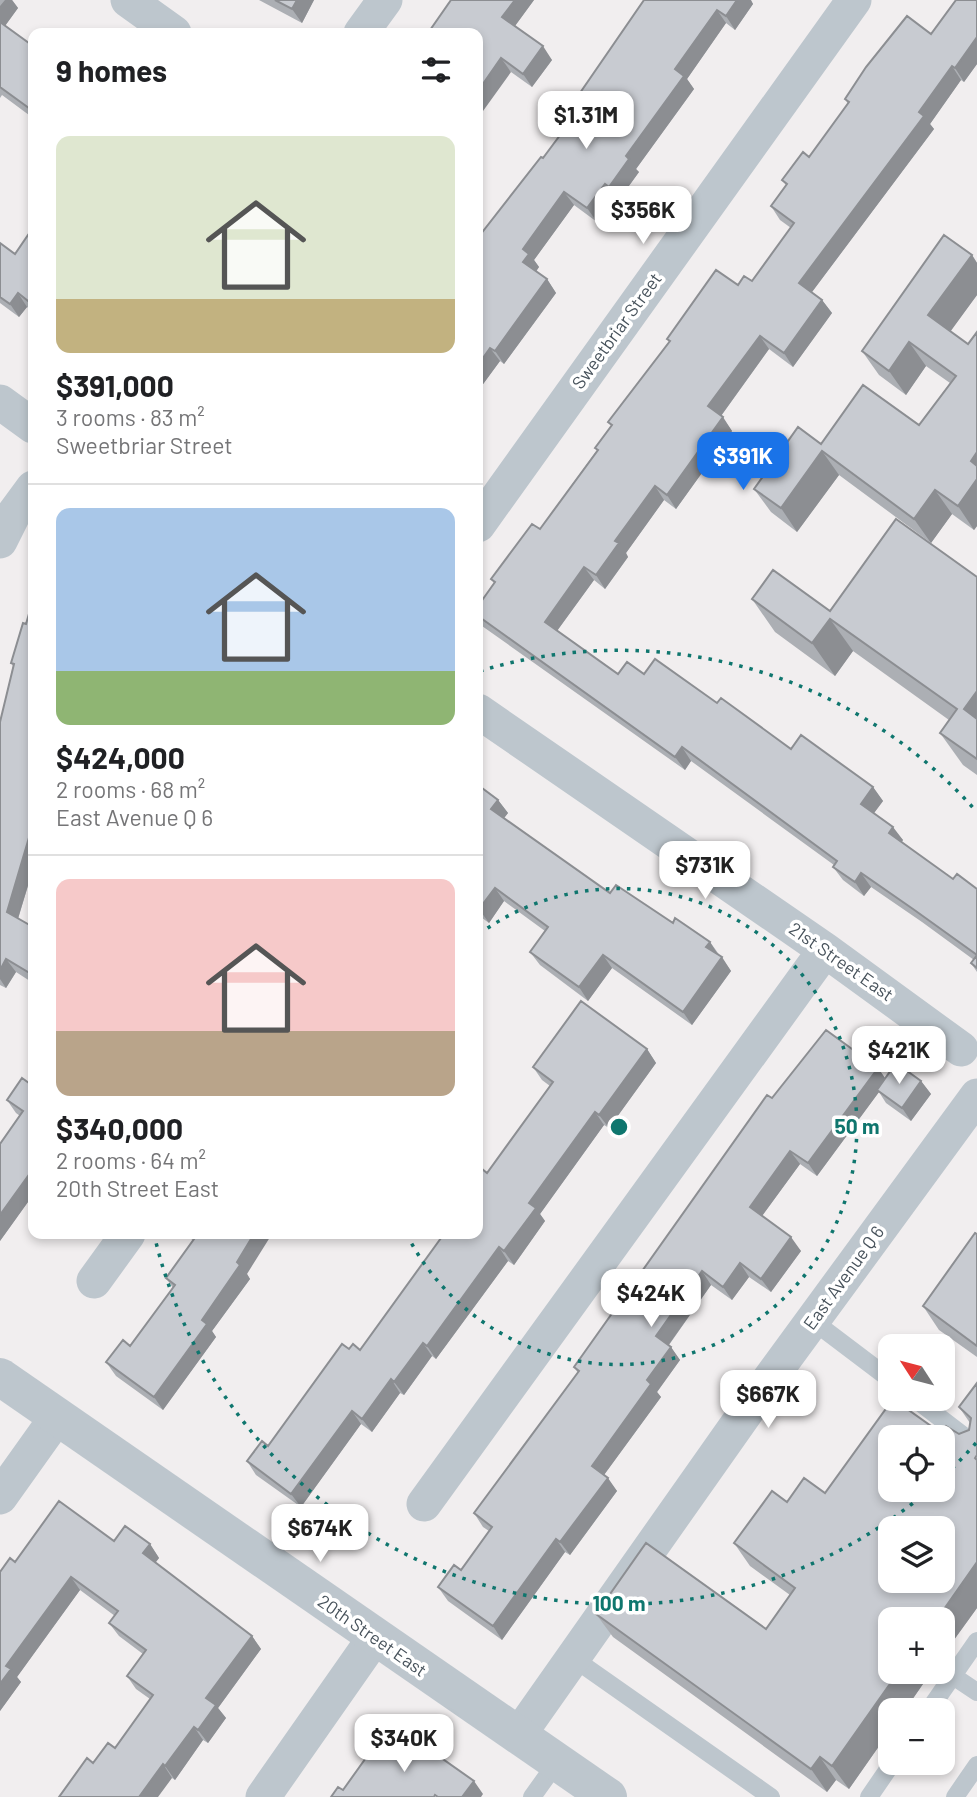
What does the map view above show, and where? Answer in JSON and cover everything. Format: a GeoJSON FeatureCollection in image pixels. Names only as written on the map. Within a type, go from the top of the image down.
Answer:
{"type":"FeatureCollection","features":[{"type":"Feature","properties":{"kind":"street"},"geometry":{"type":"LineString","coordinates":[[128,0],[167,28]]}},
{"type":"Feature","properties":{"kind":"street"},"geometry":{"type":"LineString","coordinates":[[365,28],[385,0]]}},
{"type":"Feature","properties":{"kind":"street","name":"Sweetbriar Street"},"geometry":{"type":"LineString","coordinates":[[483,518],[854,0]]}},
{"type":"Feature","properties":{"kind":"street"},"geometry":{"type":"LineString","coordinates":[[0,402],[28,422]]}},
{"type":"Feature","properties":{"kind":"street"},"geometry":{"type":"LineString","coordinates":[[0,541],[13,515],[28,495]]}},
{"type":"Feature","properties":{"kind":"street","name":"21st Street East"},"geometry":{"type":"LineString","coordinates":[[483,714],[825,950],[961,1049]]}},
{"type":"Feature","properties":{"kind":"street"},"geometry":{"type":"LineString","coordinates":[[424,1504],[825,950]]}},
{"type":"Feature","properties":{"kind":"street","name":"East Avenue Q 6"},"geometry":{"type":"LineString","coordinates":[[518,1736],[813,1321],[977,1096]]}},
{"type":"Feature","properties":{"kind":"street"},"geometry":{"type":"LineString","coordinates":[[94,1281],[124,1239]]}},
{"type":"Feature","properties":{"kind":"street","name":"20th Street East"},"geometry":{"type":"LineString","coordinates":[[0,1377],[608,1797]]}},
{"type":"Feature","properties":{"kind":"street"},"geometry":{"type":"LineString","coordinates":[[0,1497],[57,1417]]}},
{"type":"Feature","properties":{"kind":"street"},"geometry":{"type":"LineString","coordinates":[[263,1797],[375,1637]]}},
{"type":"Feature","properties":{"kind":"lane"},"geometry":{"type":"LineString","coordinates":[[813,1321],[878,1370]]}},
{"type":"Feature","properties":{"kind":"lane"},"geometry":{"type":"LineString","coordinates":[[931,1411],[977,1446]]}},
{"type":"Feature","properties":{"kind":"lane"},"geometry":{"type":"LineString","coordinates":[[955,1673],[977,1641]]}},
{"type":"Feature","properties":{"kind":"lane"},"geometry":{"type":"LineString","coordinates":[[573,1658],[771,1797]]}},
{"type":"Feature","properties":{"kind":"lane"},"geometry":{"type":"LineString","coordinates":[[955,1677],[977,1692]]}},
{"type":"Feature","properties":{"kind":"lane"},"geometry":{"type":"LineString","coordinates":[[532,1797],[557,1762]]}},
{"type":"Feature","properties":{"kind":"lane"},"geometry":{"type":"LineString","coordinates":[[956,1797],[977,1765]]}},
{"type":"Feature","properties":{"kind":"lane"},"geometry":{"type":"LineString","coordinates":[[869,1797],[884,1775]]}},
{"type":"Feature","properties":{"kind":"building"},"geometry":{"type":"Polygon","coordinates":[[[275,0],[297,0],[292,9],[275,0]]]}},
{"type":"Feature","properties":{"kind":"building"},"geometry":{"type":"Polygon","coordinates":[[[451,0],[515,0],[502,17],[543,46],[523,74],[501,58],[483,84],[483,28],[431,28],[451,0]]]}},
{"type":"Feature","properties":{"kind":"building"},"geometry":{"type":"Polygon","coordinates":[[[644,0],[737,0],[726,16],[717,10],[675,69],[684,76],[626,156],[629,159],[609,187],[605,184],[587,208],[564,192],[523,249],[529,254],[523,262],[547,279],[495,351],[490,348],[483,358],[483,231],[578,111],[571,106],[644,0]]]}},
{"type":"Feature","properties":{"kind":"building"},"geometry":{"type":"Polygon","coordinates":[[[956,0],[977,0],[977,37],[919,112],[924,116],[799,283],[822,300],[784,353],[760,336],[708,406],[723,417],[667,495],[655,486],[615,541],[619,543],[596,575],[584,567],[545,622],[618,674],[627,662],[644,674],[655,659],[717,703],[721,698],[791,749],[801,735],[873,787],[861,804],[893,827],[889,833],[953,879],[957,874],[977,889],[977,955],[861,873],[855,882],[833,867],[837,861],[682,747],[675,757],[483,620],[483,599],[495,582],[491,579],[532,524],[540,529],[598,450],[595,448],[612,425],[608,422],[670,341],[667,339],[716,270],[738,285],[744,276],[752,281],[794,223],[771,206],[787,184],[782,180],[803,152],[809,157],[849,102],[845,99],[866,67],[907,16],[931,34],[956,0]]]}},
{"type":"Feature","properties":{"kind":"building"},"geometry":{"type":"Polygon","coordinates":[[[0,22],[28,42],[28,107],[0,87],[0,22]]]}},
{"type":"Feature","properties":{"kind":"building"},"geometry":{"type":"Polygon","coordinates":[[[28,235],[28,301],[18,293],[10,304],[0,297],[0,243],[15,254],[28,235]]]}},
{"type":"Feature","properties":{"kind":"building"},"geometry":{"type":"Polygon","coordinates":[[[944,235],[972,255],[928,315],[968,344],[977,332],[977,452],[971,461],[977,466],[977,479],[958,506],[935,490],[914,519],[822,451],[781,508],[754,489],[798,427],[821,444],[863,385],[919,425],[956,376],[909,342],[889,371],[862,351],[944,235]]]}},
{"type":"Feature","properties":{"kind":"building"},"geometry":{"type":"Polygon","coordinates":[[[896,519],[977,577],[977,691],[964,709],[977,719],[977,759],[940,733],[957,709],[830,619],[812,643],[752,599],[773,570],[830,611],[896,519]]]}},
{"type":"Feature","properties":{"kind":"building"},"geometry":{"type":"Polygon","coordinates":[[[28,617],[28,841],[7,912],[28,924],[28,972],[6,959],[0,970],[0,722],[14,664],[11,663],[23,623],[26,624],[28,617]]]}},
{"type":"Feature","properties":{"kind":"building"},"geometry":{"type":"Polygon","coordinates":[[[483,789],[498,800],[491,809],[610,893],[616,885],[673,923],[675,918],[710,942],[706,947],[722,957],[683,1012],[603,955],[579,987],[530,952],[548,927],[495,888],[483,904],[483,789]]]}},
{"type":"Feature","properties":{"kind":"building"},"geometry":{"type":"Polygon","coordinates":[[[977,955],[977,968],[971,963],[977,955]]]}},
{"type":"Feature","properties":{"kind":"building"},"geometry":{"type":"Polygon","coordinates":[[[581,1001],[647,1049],[599,1115],[595,1112],[529,1203],[536,1208],[504,1251],[499,1247],[427,1346],[423,1343],[394,1382],[391,1379],[362,1419],[352,1411],[291,1494],[247,1461],[262,1441],[268,1446],[342,1344],[349,1349],[353,1344],[360,1350],[440,1239],[483,1239],[483,1170],[487,1173],[553,1082],[533,1067],[581,1001]]]}},
{"type":"Feature","properties":{"kind":"building"},"geometry":{"type":"Polygon","coordinates":[[[826,1030],[878,1068],[808,1163],[790,1151],[750,1207],[791,1237],[761,1279],[740,1263],[723,1287],[702,1271],[656,1336],[671,1347],[647,1380],[651,1384],[592,1466],[608,1478],[560,1542],[556,1539],[493,1626],[438,1587],[454,1565],[461,1570],[492,1527],[474,1513],[579,1371],[574,1367],[767,1095],[772,1098],[826,1030]]]}},
{"type":"Feature","properties":{"kind":"building"},"geometry":{"type":"Polygon","coordinates":[[[896,1063],[921,1081],[902,1108],[877,1090],[896,1063]]]}},
{"type":"Feature","properties":{"kind":"building"},"geometry":{"type":"Polygon","coordinates":[[[22,1078],[28,1082],[28,1176],[0,1215],[0,1144],[23,1111],[7,1100],[22,1078]]]}},
{"type":"Feature","properties":{"kind":"building"},"geometry":{"type":"Polygon","coordinates":[[[975,1233],[977,1234],[977,1346],[923,1306],[975,1233]]]}},
{"type":"Feature","properties":{"kind":"building"},"geometry":{"type":"Polygon","coordinates":[[[194,1239],[251,1239],[237,1262],[240,1265],[202,1320],[207,1324],[154,1397],[106,1362],[123,1340],[130,1346],[175,1285],[166,1278],[194,1239]]]}},
{"type":"Feature","properties":{"kind":"building"},"geometry":{"type":"Polygon","coordinates":[[[977,1383],[977,1562],[945,1607],[878,1607],[878,1684],[890,1684],[832,1766],[820,1757],[811,1769],[596,1614],[646,1543],[766,1629],[795,1588],[734,1543],[772,1491],[787,1502],[804,1478],[825,1493],[884,1411],[910,1411],[930,1425],[878,1425],[878,1502],[955,1502],[955,1432],[959,1434],[969,1430],[971,1418],[959,1407],[977,1383]]]}},
{"type":"Feature","properties":{"kind":"building"},"geometry":{"type":"Polygon","coordinates":[[[59,1501],[114,1541],[125,1526],[150,1544],[143,1553],[252,1636],[206,1698],[216,1705],[198,1730],[194,1727],[165,1766],[163,1764],[139,1797],[59,1797],[87,1758],[93,1763],[108,1743],[115,1748],[153,1695],[127,1676],[146,1650],[109,1623],[118,1611],[71,1577],[6,1666],[11,1669],[0,1684],[0,1572],[10,1558],[15,1562],[59,1501]]]}},
{"type":"Feature","properties":{"kind":"building"},"geometry":{"type":"Polygon","coordinates":[[[389,1732],[421,1756],[427,1748],[474,1781],[462,1797],[331,1797],[338,1787],[343,1790],[378,1741],[381,1743],[389,1732]]]}}]}
